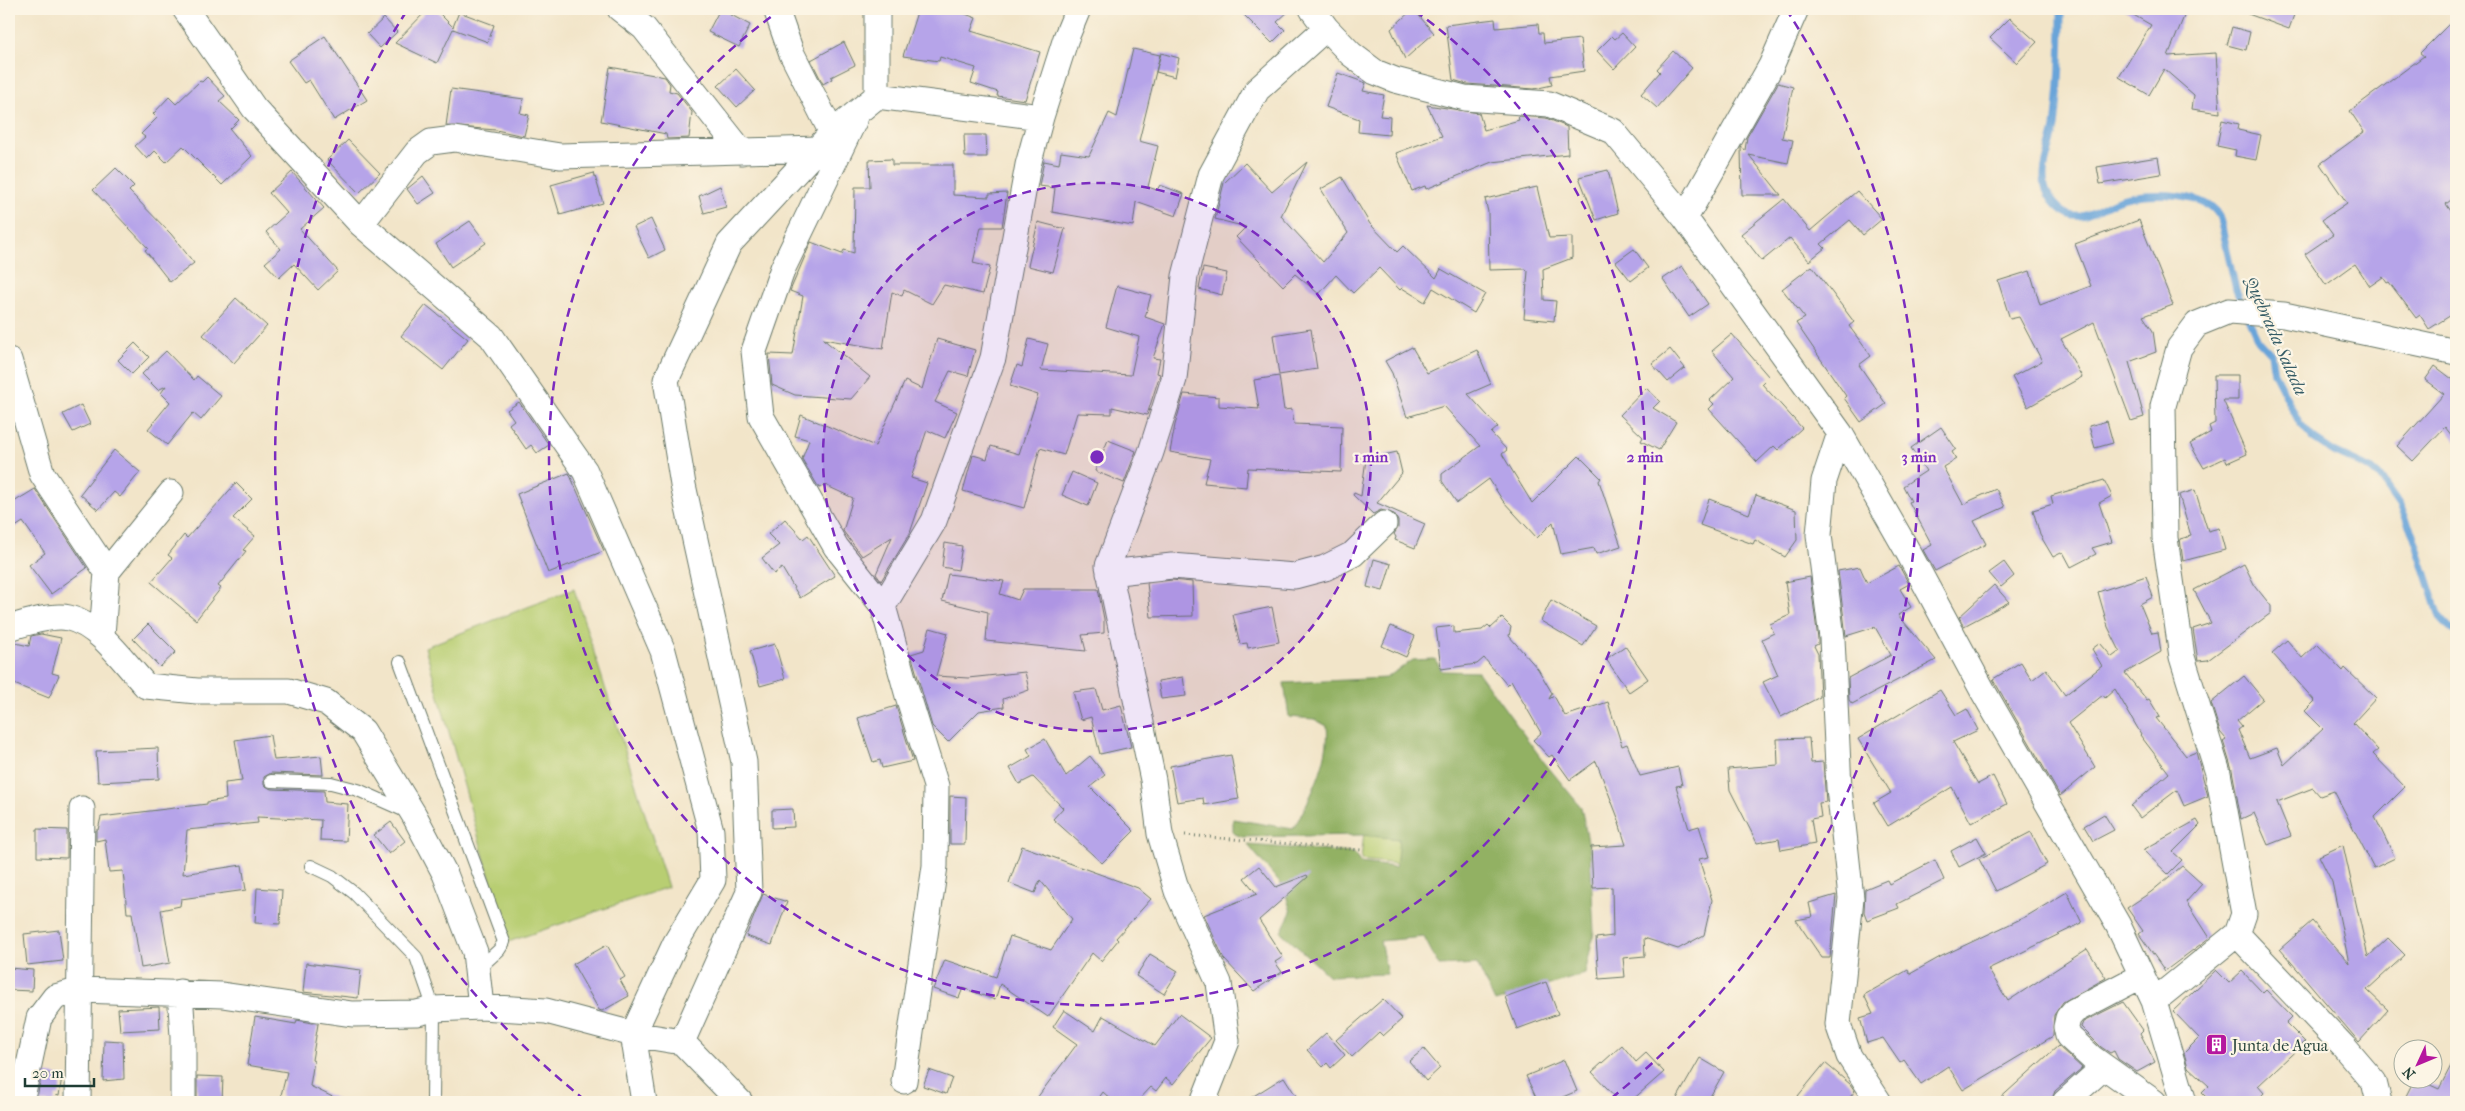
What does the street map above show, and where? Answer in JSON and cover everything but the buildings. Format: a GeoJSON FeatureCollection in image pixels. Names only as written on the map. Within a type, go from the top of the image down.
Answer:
{"type":"FeatureCollection","features":[{"type":"Feature","properties":{"kind":"street"},"geometry":{"type":"LineString","coordinates":[[185,9],[254,108],[361,224],[491,336],[585,471],[663,651],[711,831],[713,880],[675,944],[633,1034],[644,1102]]}},
{"type":"Feature","properties":{"kind":"street"},"geometry":{"type":"LineString","coordinates":[[620,9],[644,28],[742,152]]}},
{"type":"Feature","properties":{"kind":"street"},"geometry":{"type":"LineString","coordinates":[[776,9],[825,141]]}},
{"type":"Feature","properties":{"kind":"street"},"geometry":{"type":"LineString","coordinates":[[877,9],[868,103],[783,268],[754,351],[761,416],[836,547],[883,606],[936,786],[935,866],[904,1081]]}},
{"type":"Feature","properties":{"kind":"street"},"geometry":{"type":"LineString","coordinates":[[883,606],[934,521],[993,358],[1028,165],[1040,117],[1066,38],[1078,9]]}},
{"type":"Feature","properties":{"kind":"street"},"geometry":{"type":"LineString","coordinates":[[1685,218],[1772,66],[1796,9]]}},
{"type":"Feature","properties":{"kind":"street"},"geometry":{"type":"LineString","coordinates":[[1202,1102],[1227,1041],[1219,983],[1177,891],[1160,834],[1152,780],[1108,566],[1151,452],[1174,379],[1185,276],[1211,176],[1257,90],[1319,19],[1361,64],[1395,80],[1466,98],[1549,104],[1613,131],[1685,218],[1840,433],[1907,550],[1984,693],[2118,924],[2154,1001],[2184,1102]]}},
{"type":"Feature","properties":{"kind":"street"},"geometry":{"type":"LineString","coordinates":[[682,1042],[750,892],[744,762],[683,485],[666,380],[729,244],[825,141],[868,103],[1040,117]]}},
{"type":"Feature","properties":{"kind":"street"},"geometry":{"type":"LineString","coordinates":[[361,224],[417,152],[431,142],[454,139],[560,156],[742,152],[825,141]]}},
{"type":"Feature","properties":{"kind":"street"},"geometry":{"type":"LineString","coordinates":[[2154,1001],[2238,934],[2244,914],[2218,773],[2182,656],[2165,538],[2162,406],[2179,348],[2198,324],[2229,311],[2284,315],[2456,352]]}},
{"type":"Feature","properties":{"kind":"street"},"geometry":{"type":"LineString","coordinates":[[9,360],[42,474],[107,572]]}},
{"type":"Feature","properties":{"kind":"street"},"geometry":{"type":"LineString","coordinates":[[1840,433],[1824,481],[1819,535],[1832,638],[1839,788],[1851,898],[1838,1024],[1849,1056],[1879,1102]]}},
{"type":"Feature","properties":{"kind":"street"},"geometry":{"type":"LineString","coordinates":[[102,635],[107,572],[171,493]]}},
{"type":"Feature","properties":{"kind":"street"},"geometry":{"type":"LineString","coordinates":[[1109,573],[1172,566],[1295,576],[1325,568],[1353,554],[1384,524]]}},
{"type":"Feature","properties":{"kind":"street"},"geometry":{"type":"LineString","coordinates":[[9,628],[35,620],[69,618],[102,635],[146,686],[197,691],[290,690],[326,702],[363,731],[414,815],[445,874],[475,952],[480,1007]]}},
{"type":"Feature","properties":{"kind":"street"},"geometry":{"type":"LineString","coordinates":[[78,1102],[82,809]]}},
{"type":"Feature","properties":{"kind":"street"},"geometry":{"type":"LineString","coordinates":[[2238,934],[2344,1047],[2374,1082],[2379,1102]]}},
{"type":"Feature","properties":{"kind":"street"},"geometry":{"type":"LineString","coordinates":[[2141,976],[2074,1011],[2068,1018],[2066,1027],[2068,1036],[2104,1067],[2154,1102]]}},
{"type":"Feature","properties":{"kind":"street"},"geometry":{"type":"LineString","coordinates":[[21,1102],[39,1018],[55,996],[81,990],[180,992],[280,1002],[352,1014],[417,1013],[434,1009],[480,1007],[546,1010],[633,1034],[682,1042],[740,1102]]}},
{"type":"Feature","properties":{"kind":"street"},"geometry":{"type":"LineString","coordinates":[[180,992],[183,1036],[183,1102]]}},
{"type":"Feature","properties":{"kind":"street"},"geometry":{"type":"LineString","coordinates":[[2065,1102],[2104,1067]]}},
{"type":"Feature","properties":{"kind":"lane"},"geometry":{"type":"LineString","coordinates":[[400,662],[504,942],[499,950],[476,970]]}},
{"type":"Feature","properties":{"kind":"lane"},"geometry":{"type":"LineString","coordinates":[[271,781],[331,783],[358,790],[414,815]]}},
{"type":"Feature","properties":{"kind":"lane"},"geometry":{"type":"LineString","coordinates":[[311,866],[332,876],[354,893],[416,958],[434,1009],[433,1102]]}},
{"type":"Feature","properties":{"kind":"path"},"geometry":{"type":"LineString","coordinates":[[1160,834],[1242,839],[1361,850]]}},
{"type":"Feature","properties":{"kind":"green space"},"geometry":{"type":"Polygon","coordinates":[[[574,589],[668,887],[508,942],[425,647],[574,589]]]}},
{"type":"Feature","properties":{"kind":"green space"},"geometry":{"type":"Polygon","coordinates":[[[1435,659],[1442,671],[1478,672],[1544,762],[1581,807],[1590,851],[1594,933],[1585,974],[1495,1002],[1477,964],[1439,966],[1424,937],[1380,941],[1387,974],[1329,976],[1281,932],[1291,912],[1284,888],[1248,845],[1354,853],[1360,863],[1396,867],[1399,839],[1362,835],[1242,837],[1233,833],[1233,819],[1293,829],[1318,779],[1326,752],[1327,726],[1314,719],[1289,717],[1284,683],[1386,678],[1413,660],[1435,659]]]}},
{"type":"Feature","properties":{"kind":"green space"},"geometry":{"type":"Polygon","coordinates":[[[1364,832],[1401,836],[1398,864],[1361,860],[1364,832]]]}},
{"type":"Feature","properties":{"kind":"waterway","name":"Quebrada Salada"},"geometry":{"type":"LineString","coordinates":[[2061,9],[2057,112],[2044,174],[2044,182],[2050,198],[2060,209],[2076,216],[2092,212],[2117,200],[2136,196],[2177,196],[2191,198],[2204,203],[2213,209],[2220,218],[2236,290],[2243,306]]}},
{"type":"Feature","properties":{"kind":"waterway","name":"Quebrada Salada"},"geometry":{"type":"LineString","coordinates":[[2248,318],[2258,340],[2271,354],[2274,373],[2299,422],[2313,438],[2334,452],[2371,469],[2379,476],[2400,506],[2413,534],[2440,617],[2456,632]]}},
{"type":"Feature","properties":{"kind":"place","name":"Junta de Agua"},"geometry":{"type":"Point","coordinates":[2216,1045]}}]}
